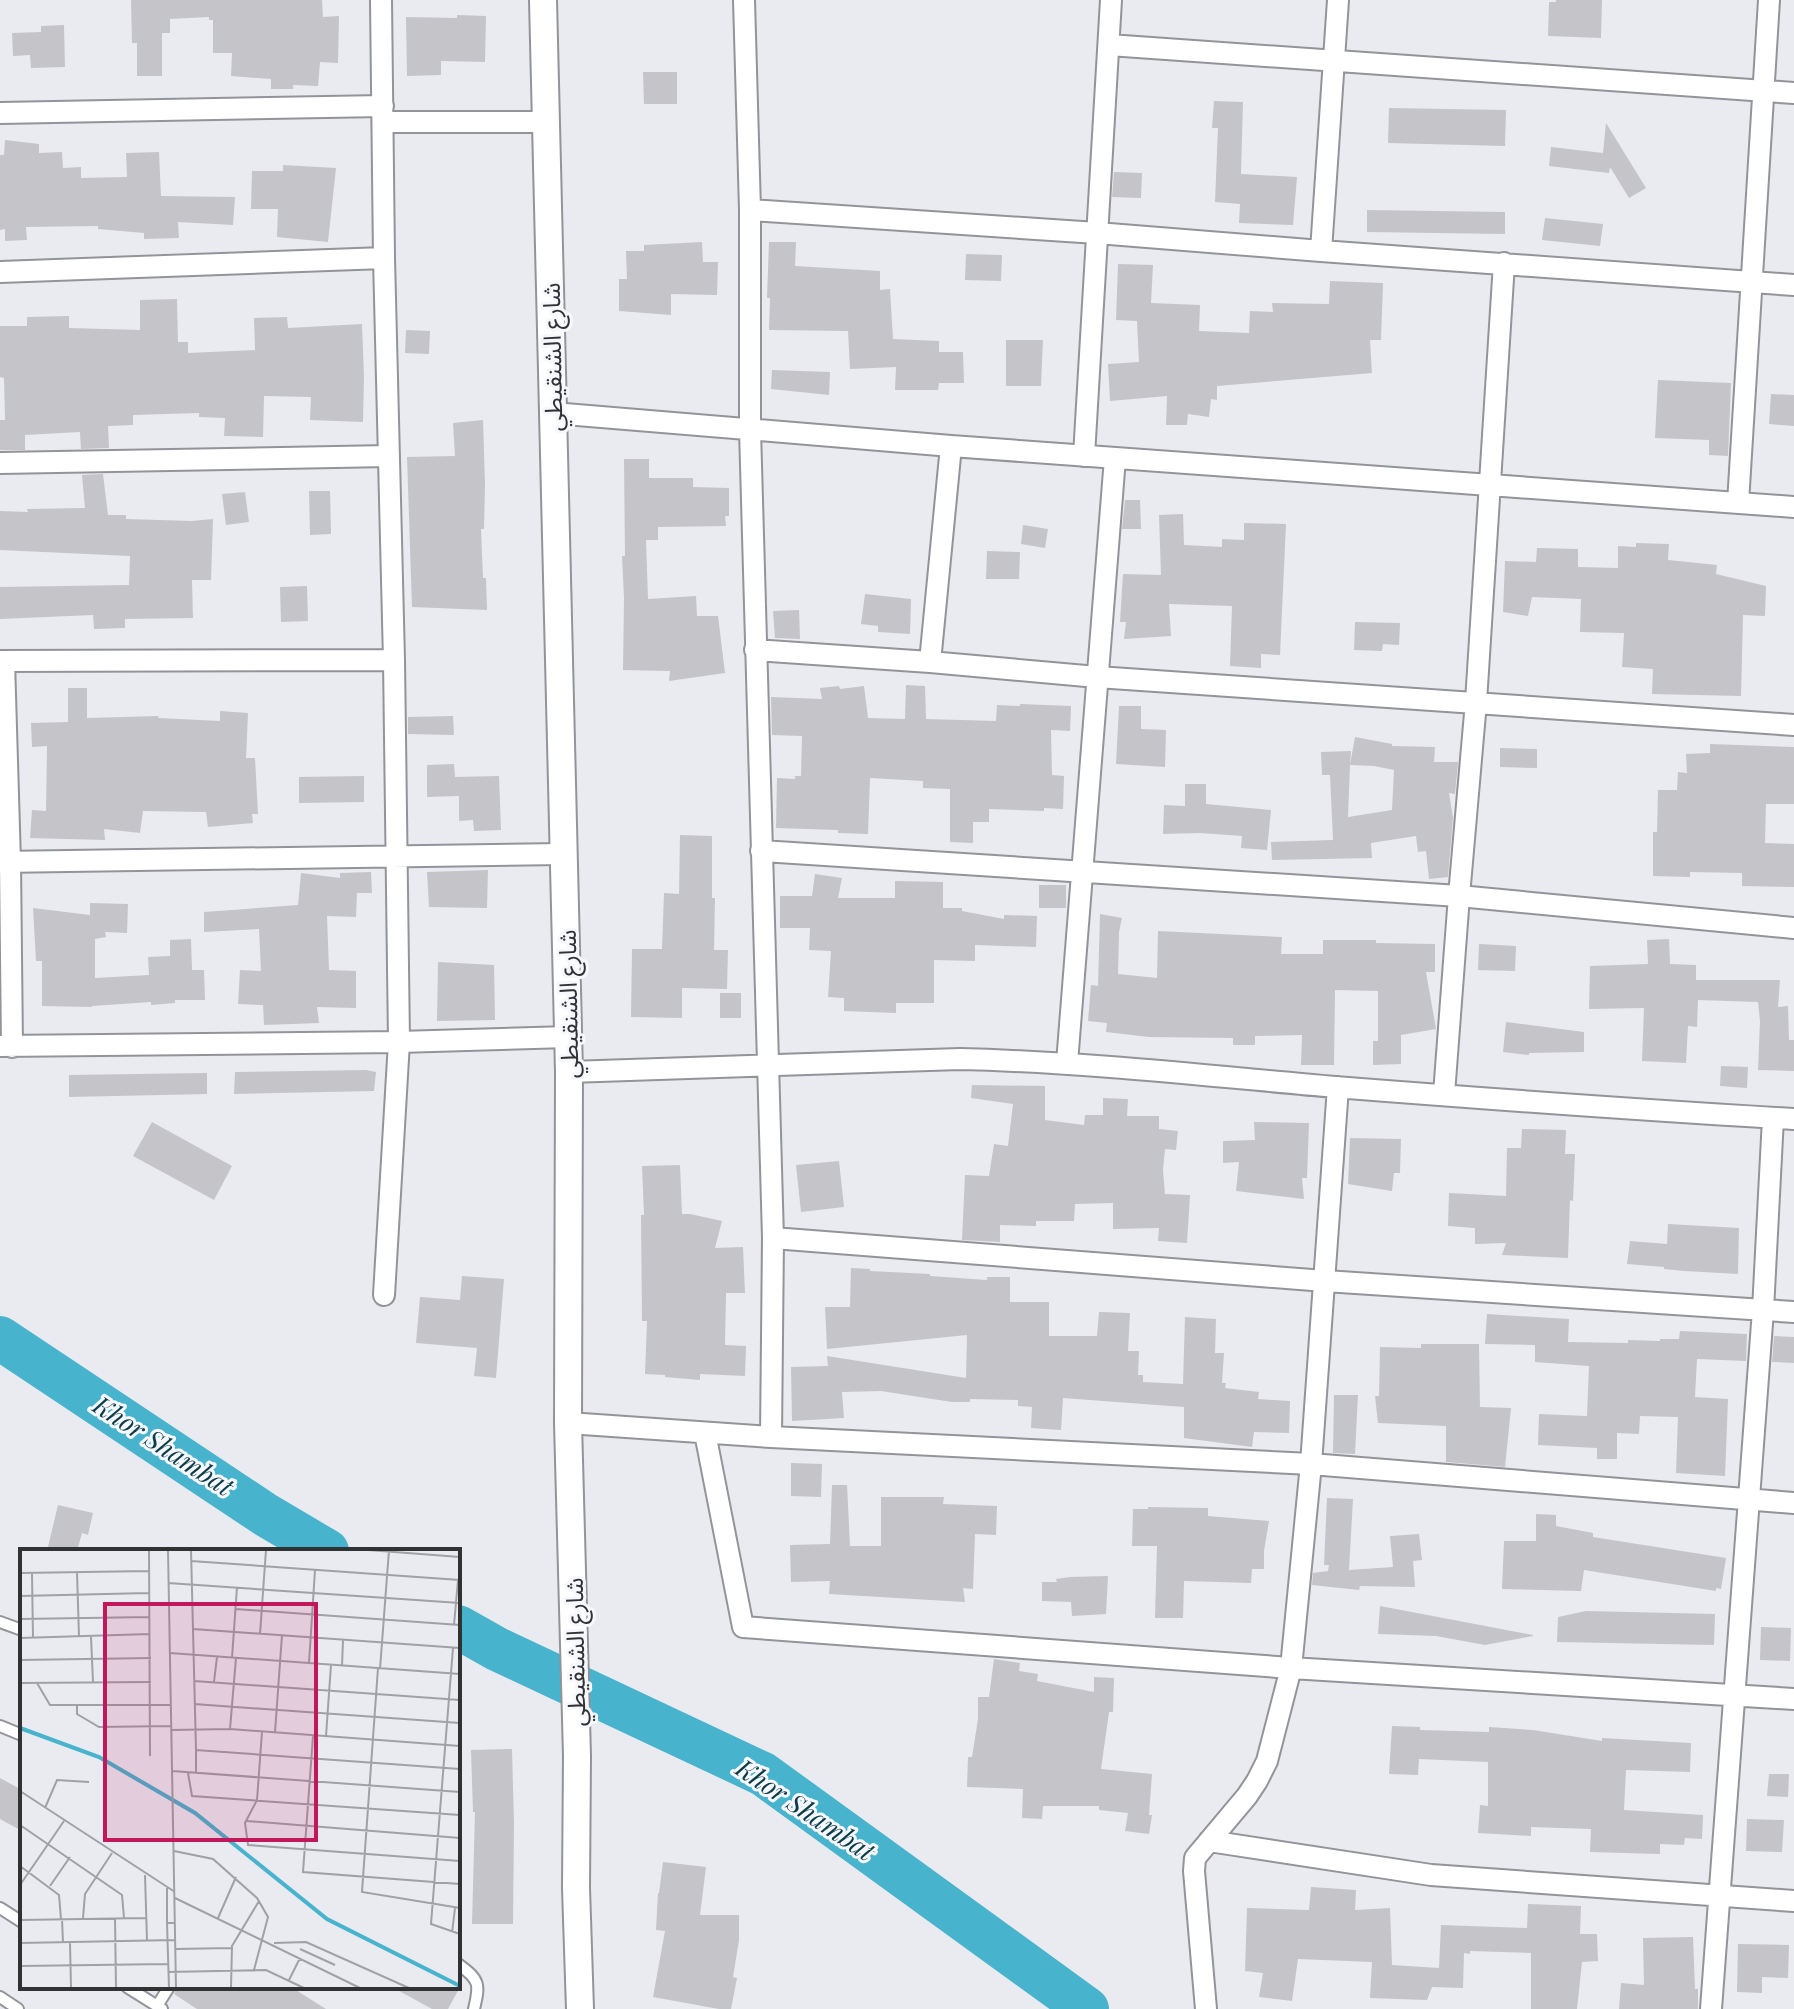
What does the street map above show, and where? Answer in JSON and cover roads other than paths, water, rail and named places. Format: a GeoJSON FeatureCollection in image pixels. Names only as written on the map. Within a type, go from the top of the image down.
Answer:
{"type":"FeatureCollection","features":[{"type":"Feature","properties":{"kind":"street"},"geometry":{"type":"LineString","coordinates":[[381,0],[399,1042],[384,1295]]}},
{"type":"Feature","properties":{"kind":"street","name":"شارع الشنقيطي"},"geometry":{"type":"LineString","coordinates":[[543,0],[569,1072],[568,1423],[580,2009]]}},
{"type":"Feature","properties":{"kind":"street"},"geometry":{"type":"LineString","coordinates":[[744,0],[750,210],[750,430],[755,650],[773,1238],[771,1437]]}},
{"type":"Feature","properties":{"kind":"street"},"geometry":{"type":"LineString","coordinates":[[1084,456],[1111,0]]}},
{"type":"Feature","properties":{"kind":"street"},"geometry":{"type":"LineString","coordinates":[[1321,251],[1338,0]]}},
{"type":"Feature","properties":{"kind":"street"},"geometry":{"type":"LineString","coordinates":[[1738,503],[1769,0]]}},
{"type":"Feature","properties":{"kind":"street"},"geometry":{"type":"LineString","coordinates":[[1109,45],[1794,93]]}},
{"type":"Feature","properties":{"kind":"street"},"geometry":{"type":"LineString","coordinates":[[0,113],[383,114],[546,122]]}},
{"type":"Feature","properties":{"kind":"street"},"geometry":{"type":"LineString","coordinates":[[750,210],[1794,285]]}},
{"type":"Feature","properties":{"kind":"street"},"geometry":{"type":"LineString","coordinates":[[0,272],[384,258]]}},
{"type":"Feature","properties":{"kind":"street"},"geometry":{"type":"LineString","coordinates":[[1444,1094],[1476,702],[1504,263]]}},
{"type":"Feature","properties":{"kind":"street"},"geometry":{"type":"LineString","coordinates":[[553,413],[951,446],[1794,507]]}},
{"type":"Feature","properties":{"kind":"street"},"geometry":{"type":"LineString","coordinates":[[930,662],[951,446]]}},
{"type":"Feature","properties":{"kind":"street"},"geometry":{"type":"LineString","coordinates":[[0,463],[389,456]]}},
{"type":"Feature","properties":{"kind":"street"},"geometry":{"type":"LineString","coordinates":[[1067,1063],[1115,458]]}},
{"type":"Feature","properties":{"kind":"street"},"geometry":{"type":"LineString","coordinates":[[755,650],[1794,725]]}},
{"type":"Feature","properties":{"kind":"street"},"geometry":{"type":"LineString","coordinates":[[394,660],[2,661],[6,1047],[568,1037]]}},
{"type":"Feature","properties":{"kind":"street"},"geometry":{"type":"LineString","coordinates":[[761,851],[1459,896],[1794,928]]}},
{"type":"Feature","properties":{"kind":"street"},"geometry":{"type":"LineString","coordinates":[[5,862],[563,854]]}},
{"type":"Feature","properties":{"kind":"street"},"geometry":{"type":"LineString","coordinates":[[569,1072],[960,1059],[1067,1063],[1338,1087],[1794,1119]]}},
{"type":"Feature","properties":{"kind":"street"},"geometry":{"type":"LineString","coordinates":[[1206,2009],[1195,1858],[1257,1781],[1267,1761],[1291,1668],[1311,1464],[1338,1087]]}},
{"type":"Feature","properties":{"kind":"street"},"geometry":{"type":"LineString","coordinates":[[1711,2009],[1750,1500],[1773,1118]]}},
{"type":"Feature","properties":{"kind":"street"},"geometry":{"type":"LineString","coordinates":[[773,1238],[1325,1281],[1794,1312]]}},
{"type":"Feature","properties":{"kind":"street"},"geometry":{"type":"LineString","coordinates":[[568,1423],[771,1437],[1311,1464],[1794,1503]]}},
{"type":"Feature","properties":{"kind":"street"},"geometry":{"type":"LineString","coordinates":[[705,1433],[743,1627],[1291,1668],[1794,1699]]}},
{"type":"Feature","properties":{"kind":"street"},"geometry":{"type":"LineString","coordinates":[[1209,1841],[1431,1875],[1794,1901]]}},
{"type":"Feature","properties":{"kind":"lane"},"geometry":{"type":"LineString","coordinates":[[0,1622],[20,1629]]}},
{"type":"Feature","properties":{"kind":"lane"},"geometry":{"type":"LineString","coordinates":[[0,1726],[20,1734]]}},
{"type":"Feature","properties":{"kind":"lane"},"geometry":{"type":"LineString","coordinates":[[0,1908],[20,1921]]}},
{"type":"Feature","properties":{"kind":"lane"},"geometry":{"type":"LineString","coordinates":[[460,1965],[477,1981],[479,1989],[474,2009]]}},
{"type":"Feature","properties":{"kind":"lane"},"geometry":{"type":"LineString","coordinates":[[130,1989],[160,2007]]}},
{"type":"Feature","properties":{"kind":"lane"},"geometry":{"type":"LineString","coordinates":[[0,1997],[18,2009]]}},
{"type":"Feature","properties":{"kind":"waterway","name":"Khor Shambat"},"geometry":{"type":"LineString","coordinates":[[0,1338],[266,1515],[324,1549]]}},
{"type":"Feature","properties":{"kind":"waterway","name":"Khor Shambat"},"geometry":{"type":"LineString","coordinates":[[460,1628],[497,1649],[763,1774],[1087,2009]]}}]}
